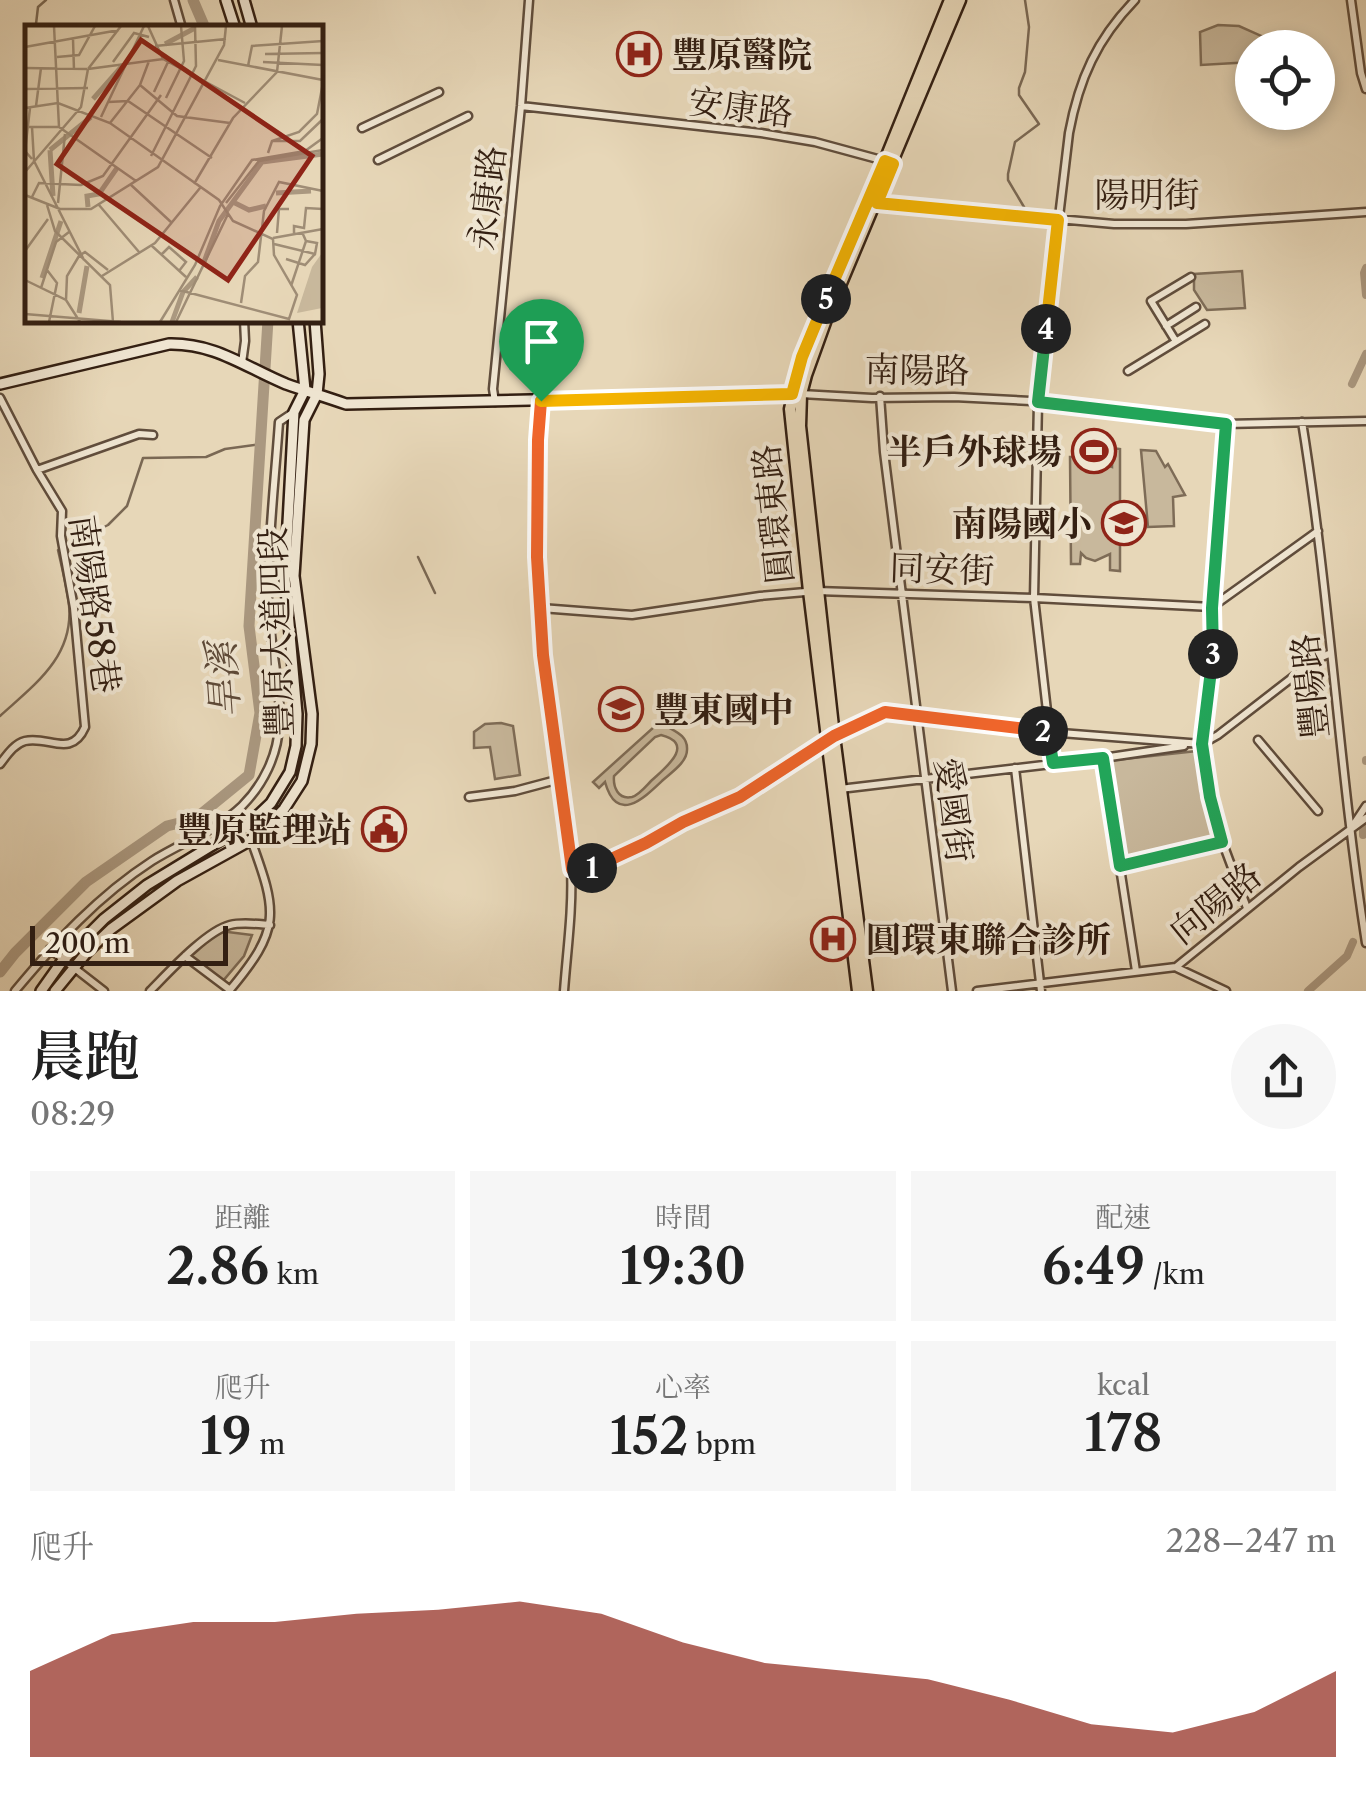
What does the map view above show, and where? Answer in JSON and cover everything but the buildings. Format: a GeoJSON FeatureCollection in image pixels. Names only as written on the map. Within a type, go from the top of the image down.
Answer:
{"type":"FeatureCollection","features":[{"type":"Feature","properties":{"kind":"main road","name":"圓環東路"},"geometry":{"type":"LineString","coordinates":[[889,162],[950,0]]}},
{"type":"Feature","properties":{"kind":"main road","name":"圓環東路"},"geometry":{"type":"LineString","coordinates":[[867,991],[830,739],[797,394],[802,357],[960,0]]}},
{"type":"Feature","properties":{"kind":"main road","name":"圓環東路"},"geometry":{"type":"LineString","coordinates":[[837,789],[858,991]]}},
{"type":"Feature","properties":{"kind":"street"},"geometry":{"type":"LineString","coordinates":[[174,0],[181,25]]}},
{"type":"Feature","properties":{"kind":"street"},"geometry":{"type":"LineString","coordinates":[[226,0],[234,25]]}},
{"type":"Feature","properties":{"kind":"street"},"geometry":{"type":"LineString","coordinates":[[244,0],[251,25]]}},
{"type":"Feature","properties":{"kind":"street","name":"永康路"},"geometry":{"type":"LineString","coordinates":[[495,402],[493,389],[529,0]]}},
{"type":"Feature","properties":{"kind":"street"},"geometry":{"type":"LineString","coordinates":[[1053,763],[1034,598],[1038,402],[1074,106],[1094,53],[1117,19],[1136,0]]}},
{"type":"Feature","properties":{"kind":"street"},"geometry":{"type":"LineString","coordinates":[[1351,0],[1366,89]]}},
{"type":"Feature","properties":{"kind":"street"},"geometry":{"type":"LineString","coordinates":[[362,128],[440,92]]}},
{"type":"Feature","properties":{"kind":"street","name":"安康路"},"geometry":{"type":"LineString","coordinates":[[522,106],[761,133],[816,142],[889,162]]}},
{"type":"Feature","properties":{"kind":"street"},"geometry":{"type":"LineString","coordinates":[[378,160],[468,116]]}},
{"type":"Feature","properties":{"kind":"street","name":"陽明街"},"geometry":{"type":"LineString","coordinates":[[873,201],[1114,224],[1186,224],[1366,212]]}},
{"type":"Feature","properties":{"kind":"street"},"geometry":{"type":"LineString","coordinates":[[1176,340],[1151,301],[1190,277]]}},
{"type":"Feature","properties":{"kind":"street"},"geometry":{"type":"LineString","coordinates":[[1166,326],[1196,307]]}},
{"type":"Feature","properties":{"kind":"street"},"geometry":{"type":"LineString","coordinates":[[0,384],[169,344],[202,346],[244,364],[244,322]]}},
{"type":"Feature","properties":{"kind":"street"},"geometry":{"type":"LineString","coordinates":[[298,322],[305,390]]}},
{"type":"Feature","properties":{"kind":"street","name":"豐原大道四段"},"geometry":{"type":"LineString","coordinates":[[55,991],[111,929],[142,905],[251,840],[284,809],[302,781],[311,744],[312,714],[294,576],[304,420],[317,394],[319,374],[315,322]]}},
{"type":"Feature","properties":{"kind":"street"},"geometry":{"type":"LineString","coordinates":[[1128,371],[1205,324]]}},
{"type":"Feature","properties":{"kind":"street","name":"南陽路"},"geometry":{"type":"LineString","coordinates":[[244,364],[289,385],[346,404],[797,394],[1038,402],[1226,424],[1366,421]]}},
{"type":"Feature","properties":{"kind":"street","name":"豐原大道四段"},"geometry":{"type":"LineString","coordinates":[[40,991],[104,919],[147,885],[252,822],[271,804],[290,772],[297,714],[285,578],[294,412],[305,390]]}},
{"type":"Feature","properties":{"kind":"street","name":"愛國街"},"geometry":{"type":"LineString","coordinates":[[880,396],[952,991]]}},
{"type":"Feature","properties":{"kind":"street","name":"南陽路58巷"},"geometry":{"type":"LineString","coordinates":[[0,398],[62,510],[86,727],[72,743],[21,743],[0,764]]}},
{"type":"Feature","properties":{"kind":"street"},"geometry":{"type":"LineString","coordinates":[[541,401],[537,557],[543,655],[572,869],[564,991]]}},
{"type":"Feature","properties":{"kind":"street"},"geometry":{"type":"LineString","coordinates":[[15,991],[50,949],[105,896],[153,860],[222,822],[243,804],[269,767],[279,725],[268,598],[275,476],[279,422],[294,412]]}},
{"type":"Feature","properties":{"kind":"street","name":"豐陽路"},"geometry":{"type":"LineString","coordinates":[[1302,422],[1366,943]]}},
{"type":"Feature","properties":{"kind":"street"},"geometry":{"type":"LineString","coordinates":[[1226,424],[1212,608],[1213,658],[1202,744],[1222,842],[1246,908]]}},
{"type":"Feature","properties":{"kind":"street"},"geometry":{"type":"LineString","coordinates":[[37,470],[139,434],[153,434]]}},
{"type":"Feature","properties":{"kind":"street"},"geometry":{"type":"LineString","coordinates":[[1212,608],[1318,530]]}},
{"type":"Feature","properties":{"kind":"street","name":"同安街"},"geometry":{"type":"LineString","coordinates":[[542,608],[632,615],[813,591],[1212,608]]}},
{"type":"Feature","properties":{"kind":"street"},"geometry":{"type":"LineString","coordinates":[[837,789],[1202,744],[1331,653]]}},
{"type":"Feature","properties":{"kind":"street"},"geometry":{"type":"LineString","coordinates":[[572,869],[583,872],[740,797],[830,739],[885,712],[1048,732],[1202,744]]}},
{"type":"Feature","properties":{"kind":"street"},"geometry":{"type":"LineString","coordinates":[[1258,740],[1318,811]]}},
{"type":"Feature","properties":{"kind":"street"},"geometry":{"type":"LineString","coordinates":[[1103,758],[1136,972]]}},
{"type":"Feature","properties":{"kind":"street"},"geometry":{"type":"LineString","coordinates":[[1015,768],[1040,987]]}},
{"type":"Feature","properties":{"kind":"street"},"geometry":{"type":"LineString","coordinates":[[469,797],[516,791],[560,779]]}},
{"type":"Feature","properties":{"kind":"street","name":"向陽路"},"geometry":{"type":"LineString","coordinates":[[1351,829],[1366,807]]}},
{"type":"Feature","properties":{"kind":"street","name":"向陽路"},"geometry":{"type":"LineString","coordinates":[[977,991],[1040,987],[1176,967],[1246,908],[1366,818]]}},
{"type":"Feature","properties":{"kind":"street"},"geometry":{"type":"LineString","coordinates":[[185,956],[230,991],[264,944],[270,925],[267,884],[251,840]]}},
{"type":"Feature","properties":{"kind":"street"},"geometry":{"type":"LineString","coordinates":[[1120,866],[1222,842]]}},
{"type":"Feature","properties":{"kind":"street"},"geometry":{"type":"LineString","coordinates":[[150,991],[185,956],[227,925],[270,925]]}},
{"type":"Feature","properties":{"kind":"street"},"geometry":{"type":"LineString","coordinates":[[50,949],[104,991]]}},
{"type":"Feature","properties":{"kind":"street"},"geometry":{"type":"LineString","coordinates":[[1176,967],[1226,991]]}},
{"type":"Feature","properties":{"kind":"shaded area"},"geometry":{"type":"Polygon","coordinates":[[[1218,25],[1248,30],[1235,30],[1235,63],[1201,65],[1200,32],[1218,25]]]}},
{"type":"Feature","properties":{"kind":"shaded area"},"geometry":{"type":"Polygon","coordinates":[[[1242,271],[1245,308],[1207,310],[1194,290],[1194,274],[1242,271]]]}},
{"type":"Feature","properties":{"kind":"shaded area"},"geometry":{"type":"Polygon","coordinates":[[[1079,442],[1110,445],[1108,460],[1081,457],[1081,467],[1097,461],[1112,467],[1112,448],[1120,449],[1120,571],[1110,570],[1110,554],[1095,561],[1081,553],[1080,564],[1071,564],[1070,457],[1078,457],[1079,442]]]}},
{"type":"Feature","properties":{"kind":"shaded area"},"geometry":{"type":"Polygon","coordinates":[[[1141,450],[1156,451],[1185,495],[1173,497],[1174,526],[1148,527],[1141,450]]]}},
{"type":"Feature","properties":{"kind":"shaded area"},"geometry":{"type":"Polygon","coordinates":[[[675,708],[681,715],[668,727],[684,738],[685,759],[648,794],[624,805],[610,795],[605,782],[599,788],[593,782],[675,708]],[[655,737],[614,776],[620,795],[637,794],[669,764],[677,750],[671,739],[655,737]]]}},
{"type":"Feature","properties":{"kind":"shaded area"},"geometry":{"type":"Polygon","coordinates":[[[485,724],[513,726],[520,775],[495,779],[490,747],[474,748],[474,732],[485,724]]]}},
{"type":"Feature","properties":{"kind":"shaded area"},"geometry":{"type":"Polygon","coordinates":[[[1197,751],[1201,796],[1214,836],[1120,861],[1106,761],[1197,751]]]}},
{"type":"Feature","properties":{"kind":"shaded area"},"geometry":{"type":"Polygon","coordinates":[[[220,931],[252,935],[244,956],[222,982],[187,957],[220,931]]]}},
{"type":"Feature","properties":{"kind":"waterway"},"geometry":{"type":"LineString","coordinates":[[36,24],[38,7],[46,0]]}},
{"type":"Feature","properties":{"kind":"waterway","name":"旱溪"},"geometry":{"type":"LineString","coordinates":[[193,0],[204,25]]}},
{"type":"Feature","properties":{"kind":"waterway"},"geometry":{"type":"LineString","coordinates":[[1025,0],[1029,27],[1019,95],[1039,124],[1015,142],[1008,180],[1027,212]]}},
{"type":"Feature","properties":{"kind":"waterway"},"geometry":{"type":"LineString","coordinates":[[1366,268],[1366,295]]}},
{"type":"Feature","properties":{"kind":"waterway","name":"旱溪"},"geometry":{"type":"LineString","coordinates":[[0,972],[86,882],[167,826],[195,819],[249,775],[260,713],[249,626],[268,322]]}},
{"type":"Feature","properties":{"kind":"waterway"},"geometry":{"type":"LineString","coordinates":[[1352,384],[1366,354]]}},
{"type":"Feature","properties":{"kind":"waterway"},"geometry":{"type":"LineString","coordinates":[[0,716],[49,668],[65,640],[69,605],[58,550],[108,525],[127,506],[143,458],[206,457],[225,449],[261,444]]}},
{"type":"Feature","properties":{"kind":"waterway"},"geometry":{"type":"LineString","coordinates":[[418,557],[435,593]]}},
{"type":"Feature","properties":{"kind":"waterway"},"geometry":{"type":"LineString","coordinates":[[1363,815],[1363,835]]}},
{"type":"Feature","properties":{"kind":"waterway"},"geometry":{"type":"LineString","coordinates":[[1308,991],[1347,956],[1353,942]]}},
{"type":"Feature","properties":{"kind":"place","name":"豐原醫院"},"geometry":{"type":"Point","coordinates":[639,54]}},
{"type":"Feature","properties":{"kind":"place","name":"半戶外球場"},"geometry":{"type":"Point","coordinates":[1094,451]}},
{"type":"Feature","properties":{"kind":"place","name":"南陽國小"},"geometry":{"type":"Point","coordinates":[1124,523]}},
{"type":"Feature","properties":{"kind":"place","name":"豐東國中"},"geometry":{"type":"Point","coordinates":[621,709]}},
{"type":"Feature","properties":{"kind":"place","name":"豐原監理站"},"geometry":{"type":"Point","coordinates":[384,829]}},
{"type":"Feature","properties":{"kind":"place","name":"圓環東聯合診所"},"geometry":{"type":"Point","coordinates":[833,939]}},
{"type":"Feature","properties":{"kind":"route"},"geometry":{"type":"LineString","coordinates":[[885,161],[893,164],[877,203],[1058,220],[1038,402],[1226,424],[1212,608],[1213,658],[1202,744],[1222,842],[1120,866],[1103,758],[1053,763],[1048,732],[885,712],[834,736],[740,797],[583,872],[572,869],[543,655],[537,557],[541,401],[792,394],[802,357],[885,161]]}}]}
